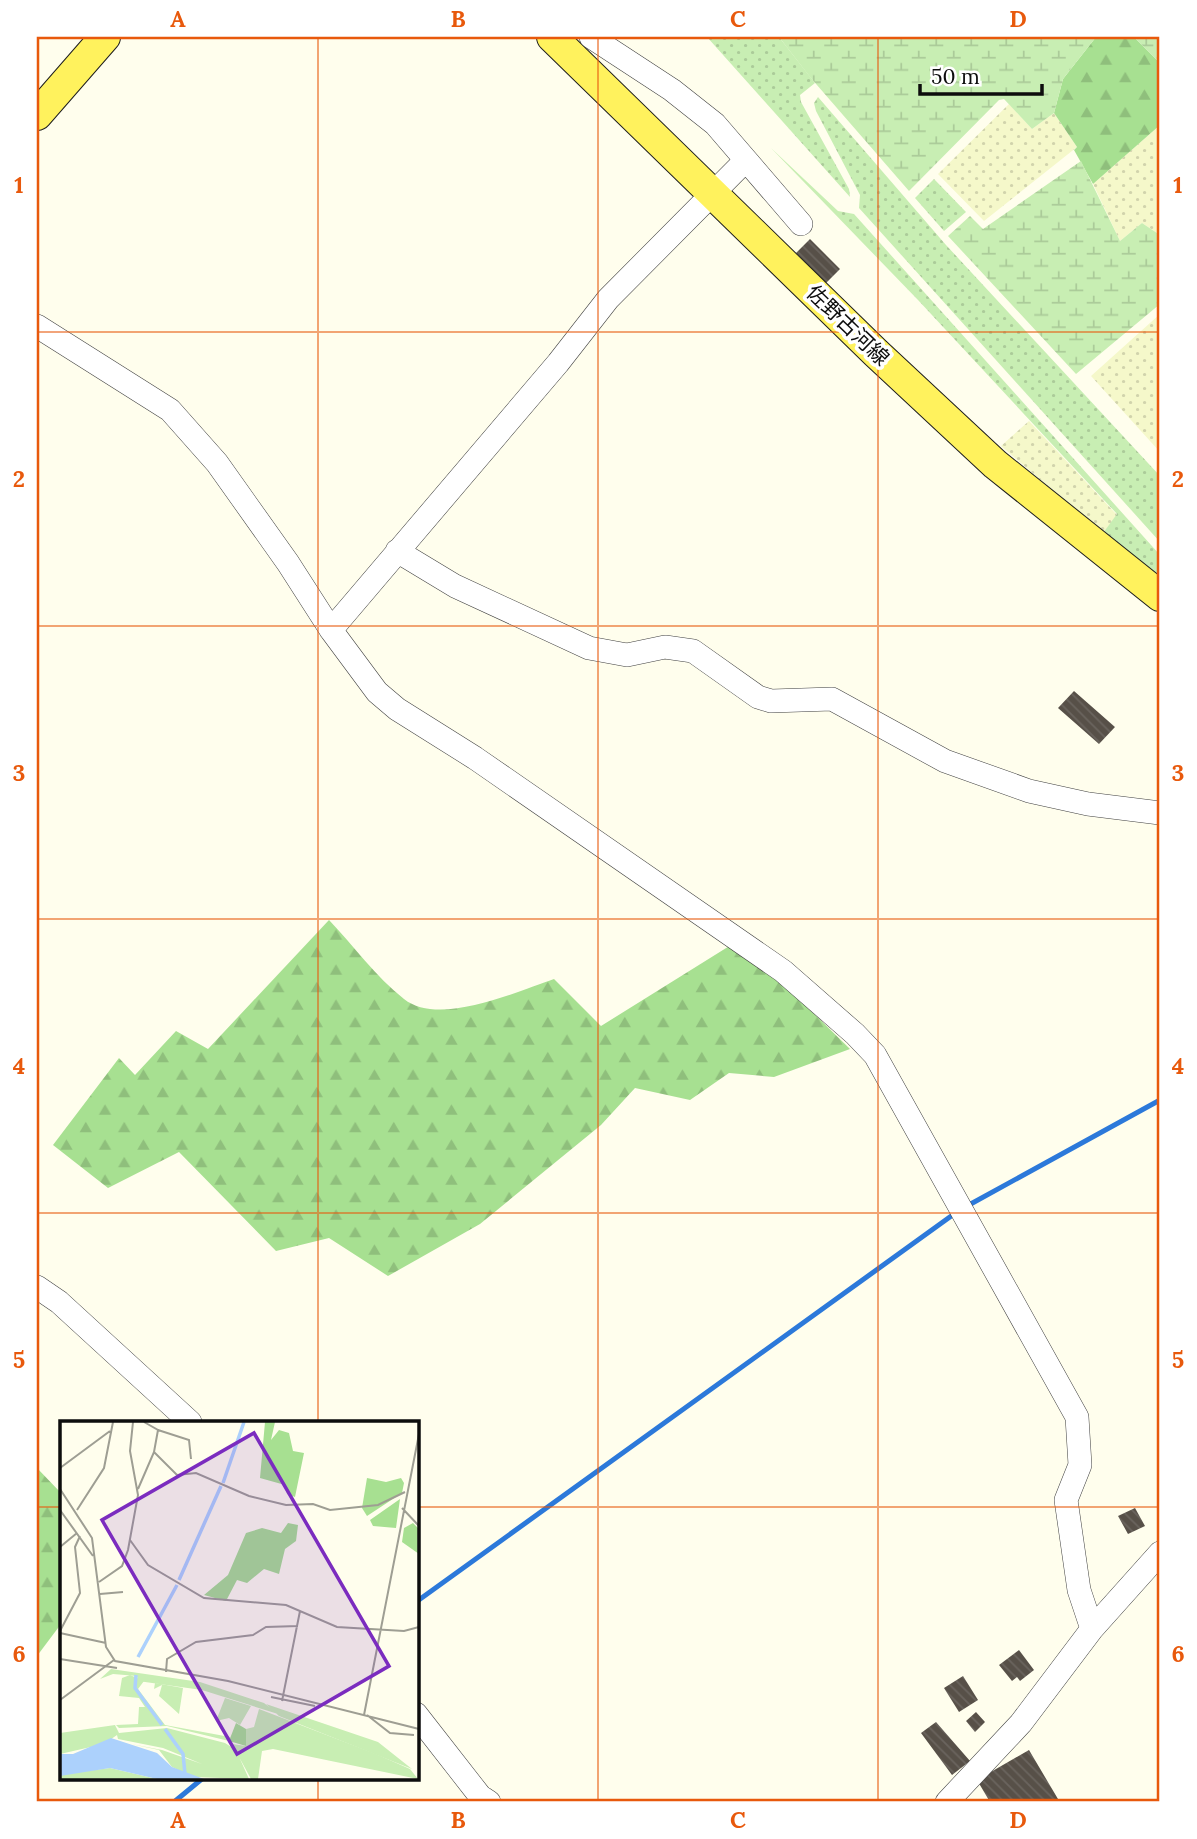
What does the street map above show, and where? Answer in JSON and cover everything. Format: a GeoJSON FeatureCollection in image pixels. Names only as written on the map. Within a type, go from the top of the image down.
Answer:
{"type":"FeatureCollection","features":[{"type":"Feature","properties":{"kind":"main road"},"geometry":{"type":"LineString","coordinates":[[37,115],[105,37]]}},
{"type":"Feature","properties":{"kind":"main road","name":"佐野古河線"},"geometry":{"type":"LineString","coordinates":[[552,37],[995,464],[1160,596]]}},
{"type":"Feature","properties":{"kind":"street"},"geometry":{"type":"LineString","coordinates":[[591,37],[715,124],[801,224]]}},
{"type":"Feature","properties":{"kind":"street"},"geometry":{"type":"LineString","coordinates":[[331,630],[544,380],[608,299],[746,161]]}},
{"type":"Feature","properties":{"kind":"street"},"geometry":{"type":"LineString","coordinates":[[37,326],[170,410],[217,463],[289,563],[331,630],[377,692],[397,709],[475,758],[772,963],[855,1034],[875,1055],[1077,1417],[1080,1465],[1066,1500],[1079,1590],[1092,1629]]}},
{"type":"Feature","properties":{"kind":"street"},"geometry":{"type":"LineString","coordinates":[[397,551],[454,586],[589,648],[627,655],[665,647],[693,651],[758,697],[771,701],[832,698],[945,761],[1029,791],[1088,804],[1160,813]]}},
{"type":"Feature","properties":{"kind":"street"},"geometry":{"type":"LineString","coordinates":[[37,1287],[59,1302],[188,1421]]}},
{"type":"Feature","properties":{"kind":"street"},"geometry":{"type":"LineString","coordinates":[[947,1802],[1021,1723],[1092,1629],[1160,1553]]}},
{"type":"Feature","properties":{"kind":"street"},"geometry":{"type":"LineString","coordinates":[[418,1717],[480,1796],[489,1802]]}},
{"type":"Feature","properties":{"kind":"green space"},"geometry":{"type":"Polygon","coordinates":[[[707,37],[779,37],[815,83],[800,95],[801,102],[849,189],[850,197],[707,37]]]}},
{"type":"Feature","properties":{"kind":"green space"},"geometry":{"type":"Polygon","coordinates":[[[779,37],[1096,37],[1063,79],[1054,113],[1032,129],[1004,99],[999,100],[909,191],[810,77],[779,37]]]}},
{"type":"Feature","properties":{"kind":"green space"},"geometry":{"type":"Polygon","coordinates":[[[1096,37],[1134,37],[1160,63],[1160,125],[1093,184],[1074,150],[1077,147],[1054,113],[1063,79],[1096,37]]]}},
{"type":"Feature","properties":{"kind":"green space"},"geometry":{"type":"Polygon","coordinates":[[[1134,37],[1160,37],[1160,63],[1134,37]]]}},
{"type":"Feature","properties":{"kind":"green space"},"geometry":{"type":"Polygon","coordinates":[[[818,97],[946,245],[1160,476],[1160,542],[859,208],[860,195],[816,111],[814,103],[818,97]]]}},
{"type":"Feature","properties":{"kind":"green space"},"geometry":{"type":"Polygon","coordinates":[[[1009,104],[1032,129],[1054,113],[1077,147],[984,221],[938,174],[1009,104]]]}},
{"type":"Feature","properties":{"kind":"green space"},"geometry":{"type":"Polygon","coordinates":[[[1160,125],[1160,235],[1142,223],[1120,241],[1093,184],[1160,125]]]}},
{"type":"Feature","properties":{"kind":"green space"},"geometry":{"type":"Polygon","coordinates":[[[771,148],[838,211],[854,214],[1160,555],[1160,576],[1103,533],[1117,514],[918,300],[771,148]]]}},
{"type":"Feature","properties":{"kind":"green space"},"geometry":{"type":"Polygon","coordinates":[[[1081,161],[1120,241],[1142,223],[1160,235],[1160,304],[1076,374],[948,236],[970,216],[983,229],[1081,161]]]}},
{"type":"Feature","properties":{"kind":"green space"},"geometry":{"type":"Polygon","coordinates":[[[934,179],[966,212],[944,231],[915,198],[934,179]]]}},
{"type":"Feature","properties":{"kind":"green space"},"geometry":{"type":"Polygon","coordinates":[[[1160,314],[1160,452],[1091,376],[1160,314]]]}},
{"type":"Feature","properties":{"kind":"green space"},"geometry":{"type":"Polygon","coordinates":[[[1029,421],[1117,515],[1103,533],[1001,446],[1029,421]]]}},
{"type":"Feature","properties":{"kind":"green space"},"geometry":{"type":"Polygon","coordinates":[[[329,920],[384,981],[404,999],[419,1007],[437,1010],[478,1004],[554,979],[601,1026],[739,940],[850,1049],[774,1077],[729,1073],[690,1100],[635,1088],[601,1125],[480,1224],[388,1276],[329,1238],[276,1251],[179,1152],[108,1188],[53,1145],[119,1058],[135,1075],[176,1031],[208,1049],[329,920]]]}},
{"type":"Feature","properties":{"kind":"green space"},"geometry":{"type":"Polygon","coordinates":[[[37,1468],[60,1492],[60,1625],[37,1656],[37,1468]]]}},
{"type":"Feature","properties":{"kind":"building"},"geometry":{"type":"Polygon","coordinates":[[[810,239],[840,269],[826,283],[796,253],[810,239]]]}},
{"type":"Feature","properties":{"kind":"building"},"geometry":{"type":"Polygon","coordinates":[[[1074,691],[1115,727],[1099,744],[1058,708],[1074,691]]]}},
{"type":"Feature","properties":{"kind":"building"},"geometry":{"type":"Polygon","coordinates":[[[1135,1508],[1145,1526],[1128,1534],[1118,1516],[1135,1508]]]}},
{"type":"Feature","properties":{"kind":"building"},"geometry":{"type":"Polygon","coordinates":[[[1019,1650],[1034,1670],[1020,1681],[1017,1677],[1012,1681],[999,1665],[1019,1650]]]}},
{"type":"Feature","properties":{"kind":"building"},"geometry":{"type":"Polygon","coordinates":[[[963,1676],[978,1700],[959,1712],[944,1688],[963,1676]]]}},
{"type":"Feature","properties":{"kind":"building"},"geometry":{"type":"Polygon","coordinates":[[[976,1712],[985,1722],[975,1732],[966,1721],[976,1712]]]}},
{"type":"Feature","properties":{"kind":"building"},"geometry":{"type":"Polygon","coordinates":[[[936,1722],[970,1761],[952,1775],[921,1733],[936,1722]]]}},
{"type":"Feature","properties":{"kind":"building"},"geometry":{"type":"Polygon","coordinates":[[[1029,1750],[1058,1799],[1052,1802],[990,1802],[977,1780],[1029,1750]]]}},
{"type":"Feature","properties":{"kind":"waterway"},"geometry":{"type":"LineString","coordinates":[[967,1206],[1160,1100]]}},
{"type":"Feature","properties":{"kind":"waterway"},"geometry":{"type":"LineString","coordinates":[[418,1601],[954,1214]]}},
{"type":"Feature","properties":{"kind":"waterway"},"geometry":{"type":"LineString","coordinates":[[174,1802],[201,1780]]}}]}
